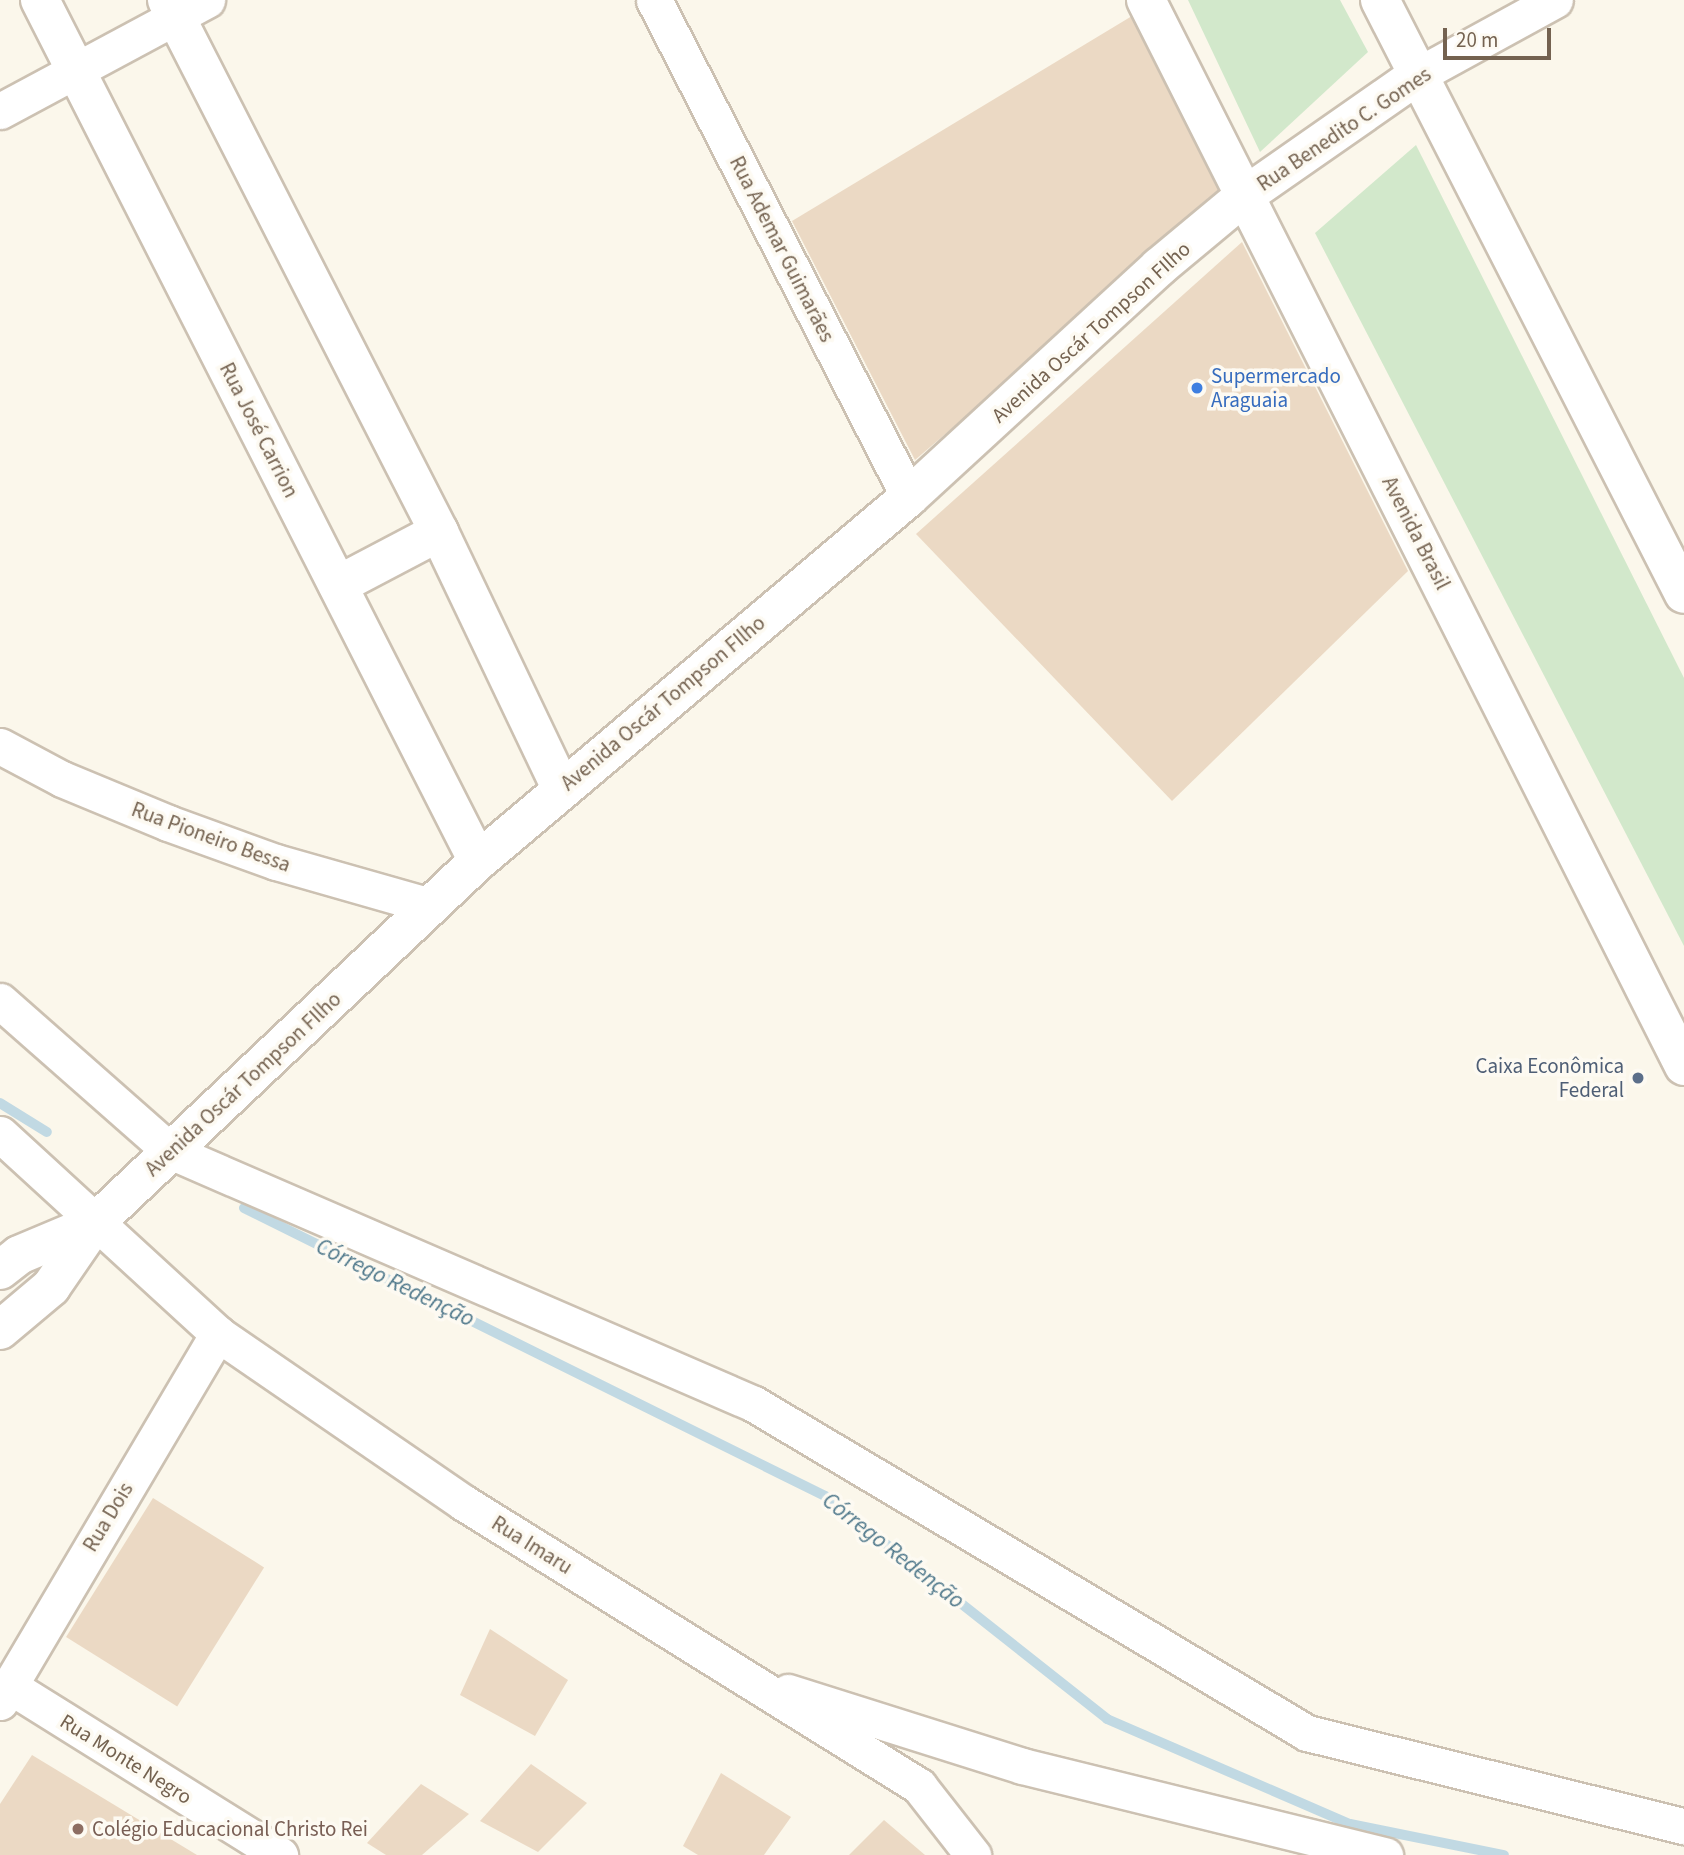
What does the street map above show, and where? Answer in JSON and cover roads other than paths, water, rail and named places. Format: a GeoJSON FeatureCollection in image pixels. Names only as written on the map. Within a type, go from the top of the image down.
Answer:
{"type":"FeatureCollection","features":[{"type":"Feature","properties":{"kind":"street","name":"Rua José Carrion"},"geometry":{"type":"LineString","coordinates":[[40,0],[478,861]]}},
{"type":"Feature","properties":{"kind":"street","name":"Rua Ademar Guimarães"},"geometry":{"type":"LineString","coordinates":[[654,0],[909,497]]}},
{"type":"Feature","properties":{"kind":"street","name":"Avenida Brasil"},"geometry":{"type":"LineString","coordinates":[[1146,0],[1243,197],[1684,1066]]}},
{"type":"Feature","properties":{"kind":"street"},"geometry":{"type":"LineString","coordinates":[[1380,0],[1684,593]]}},
{"type":"Feature","properties":{"kind":"street","name":"Rua Benedito C. Gomes"},"geometry":{"type":"LineString","coordinates":[[1243,197],[1418,75],[1555,0]]}},
{"type":"Feature","properties":{"kind":"street"},"geometry":{"type":"LineString","coordinates":[[0,111],[184,5],[561,789]]}},
{"type":"Feature","properties":{"kind":"street","name":"Avenida Oscár Tompson FIlho"},"geometry":{"type":"LineString","coordinates":[[0,1330],[51,1287],[95,1223],[478,861],[909,497],[1159,267],[1243,197]]}},
{"type":"Feature","properties":{"kind":"street"},"geometry":{"type":"LineString","coordinates":[[338,585],[439,532]]}},
{"type":"Feature","properties":{"kind":"street","name":"Rua Pioneiro Bessa"},"geometry":{"type":"LineString","coordinates":[[0,746],[62,779],[168,823],[276,862],[430,906]]}},
{"type":"Feature","properties":{"kind":"street"},"geometry":{"type":"LineString","coordinates":[[0,1001],[170,1152],[754,1404],[1307,1733],[1684,1826]]}},
{"type":"Feature","properties":{"kind":"street","name":"Rua Imaru"},"geometry":{"type":"LineString","coordinates":[[0,1134],[218,1334],[464,1503],[919,1786],[973,1855]]}},
{"type":"Feature","properties":{"kind":"street","name":"Avenida Oscár Tompson FIlho"},"geometry":{"type":"LineString","coordinates":[[0,1270],[19,1255],[95,1223]]}},
{"type":"Feature","properties":{"kind":"street","name":"Rua Dois"},"geometry":{"type":"LineString","coordinates":[[4,1694],[218,1334]]}},
{"type":"Feature","properties":{"kind":"street"},"geometry":{"type":"LineString","coordinates":[[745,1678],[1023,1766],[1385,1855]]}},
{"type":"Feature","properties":{"kind":"street","name":"Rua Monte Negro"},"geometry":{"type":"LineString","coordinates":[[4,1694],[280,1855]]}},
{"type":"Feature","properties":{"kind":"waterway","name":"Córrego Redenção"},"geometry":{"type":"LineString","coordinates":[[0,1103],[47,1132]]}},
{"type":"Feature","properties":{"kind":"waterway","name":"Córrego Redenção"},"geometry":{"type":"LineString","coordinates":[[244,1208],[825,1496],[1107,1719],[1350,1824],[1504,1855]]}},
{"type":"Feature","properties":{"kind":"place","name":"Supermercado Araguaia"},"geometry":{"type":"Point","coordinates":[1197,388]}},
{"type":"Feature","properties":{"kind":"place","name":"Caixa Econômica Federal"},"geometry":{"type":"Point","coordinates":[1638,1078]}},
{"type":"Feature","properties":{"kind":"place","name":"Colégio Educacional Christo Rei"},"geometry":{"type":"Point","coordinates":[78,1829]}}]}
